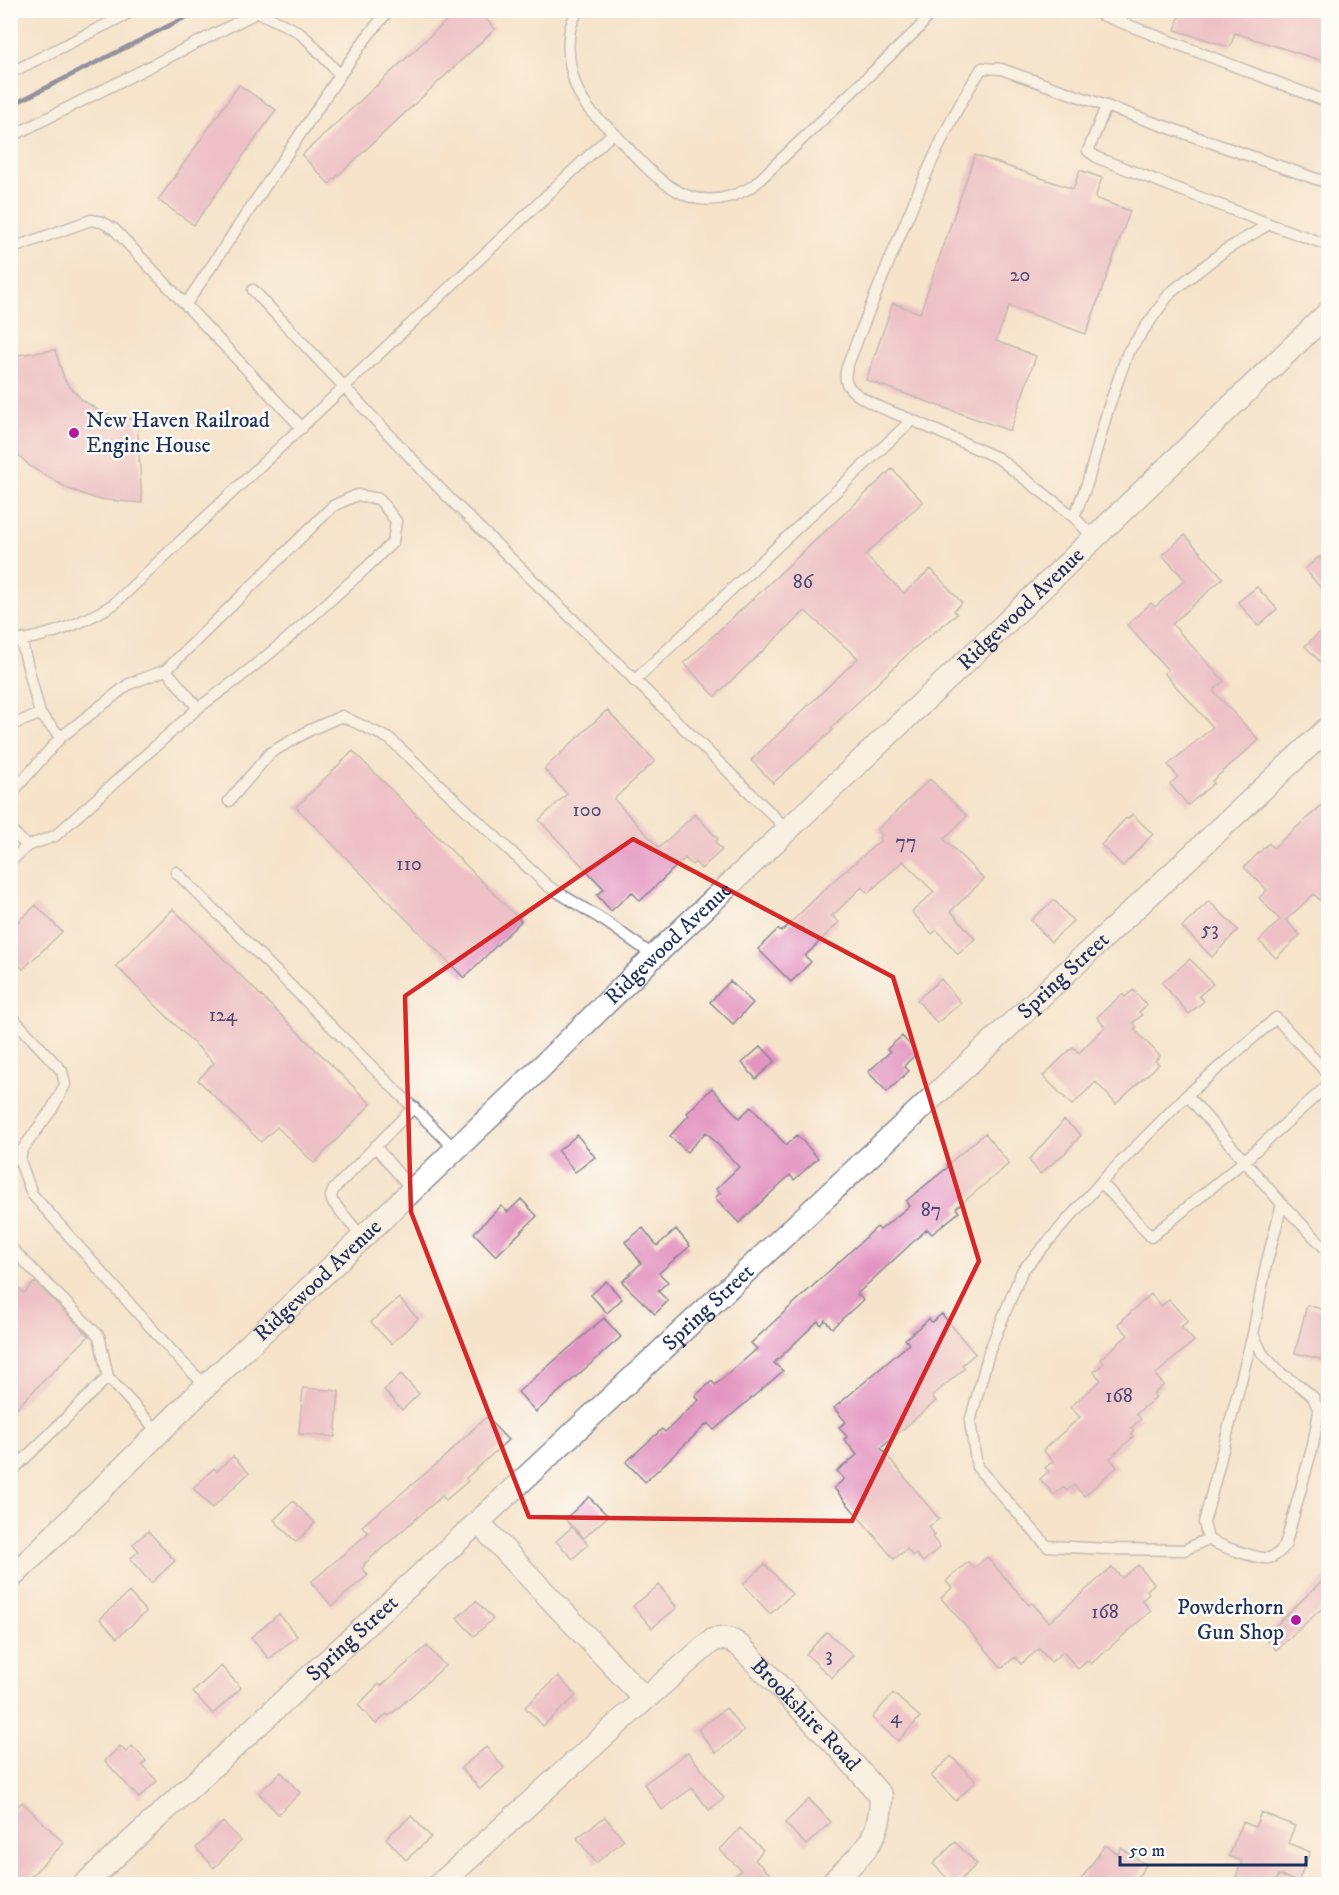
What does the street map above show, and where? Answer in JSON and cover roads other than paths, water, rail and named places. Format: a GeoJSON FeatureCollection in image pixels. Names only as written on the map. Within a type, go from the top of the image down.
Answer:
{"type":"FeatureCollection","features":[{"type":"Feature","properties":{"kind":"street","name":"Ridgewood Avenue"},"geometry":{"type":"LineString","coordinates":[[10,1579],[206,1386],[517,1091],[654,956],[1329,313]]}},
{"type":"Feature","properties":{"kind":"street","name":"Spring Street"},"geometry":{"type":"LineString","coordinates":[[85,1884],[478,1522],[1329,728]]}},
{"type":"Feature","properties":{"kind":"street"},"geometry":{"type":"LineString","coordinates":[[478,1522],[644,1698]]}},
{"type":"Feature","properties":{"kind":"street","name":"Brookshire Road"},"geometry":{"type":"LineString","coordinates":[[440,1884],[536,1800],[644,1698],[713,1640],[722,1637],[740,1646],[840,1749],[881,1796],[881,1815],[875,1836],[861,1855],[831,1884]]}},
{"type":"Feature","properties":{"kind":"lane"},"geometry":{"type":"LineString","coordinates":[[10,73],[135,10]]}},
{"type":"Feature","properties":{"kind":"lane"},"geometry":{"type":"LineString","coordinates":[[186,304],[340,75],[389,10]]}},
{"type":"Feature","properties":{"kind":"lane"},"geometry":{"type":"LineString","coordinates":[[579,10],[575,15],[568,41],[571,75],[586,105],[648,169],[668,185],[689,196],[713,200],[734,197],[753,186],[918,29],[933,10]]}},
{"type":"Feature","properties":{"kind":"lane"},"geometry":{"type":"LineString","coordinates":[[1089,10],[1329,102]]}},
{"type":"Feature","properties":{"kind":"lane"},"geometry":{"type":"LineString","coordinates":[[10,137],[258,12],[297,31],[340,75]]}},
{"type":"Feature","properties":{"kind":"lane"},"geometry":{"type":"LineString","coordinates":[[1094,538],[1074,517],[998,458],[862,398],[849,388],[845,379],[846,367],[879,283],[958,104],[982,68],[1001,69],[1329,183]]}},
{"type":"Feature","properties":{"kind":"lane"},"geometry":{"type":"LineString","coordinates":[[1106,106],[1088,151],[1098,158],[1329,245]]}},
{"type":"Feature","properties":{"kind":"lane"},"geometry":{"type":"LineString","coordinates":[[61,737],[40,714],[16,641],[56,632],[89,620],[114,604],[613,133]]}},
{"type":"Feature","properties":{"kind":"lane"},"geometry":{"type":"LineString","coordinates":[[10,249],[91,220],[102,222],[114,229],[302,428]]}},
{"type":"Feature","properties":{"kind":"lane"},"geometry":{"type":"LineString","coordinates":[[1074,517],[1088,484],[1108,409],[1128,352],[1170,293],[1224,251],[1269,224]]}},
{"type":"Feature","properties":{"kind":"lane"},"geometry":{"type":"LineString","coordinates":[[254,290],[446,495],[788,830]]}},
{"type":"Feature","properties":{"kind":"lane"},"geometry":{"type":"LineString","coordinates":[[634,681],[912,420]]}},
{"type":"Feature","properties":{"kind":"lane"},"geometry":{"type":"LineString","coordinates":[[10,795],[61,737],[129,684],[166,670],[333,506],[357,495],[379,499],[396,521],[393,542],[285,641],[198,708],[55,836],[27,846],[10,862]]}},
{"type":"Feature","properties":{"kind":"lane"},"geometry":{"type":"LineString","coordinates":[[166,670],[198,708]]}},
{"type":"Feature","properties":{"kind":"lane"},"geometry":{"type":"LineString","coordinates":[[10,723],[40,714]]}},
{"type":"Feature","properties":{"kind":"lane"},"geometry":{"type":"LineString","coordinates":[[229,801],[270,753],[310,730],[342,716],[390,739],[548,886],[606,922],[654,956]]}},
{"type":"Feature","properties":{"kind":"lane"},"geometry":{"type":"LineString","coordinates":[[10,829],[27,846]]}},
{"type":"Feature","properties":{"kind":"lane"},"geometry":{"type":"LineString","coordinates":[[176,872],[455,1149]]}},
{"type":"Feature","properties":{"kind":"lane"},"geometry":{"type":"LineString","coordinates":[[10,1015],[62,1071],[65,1085],[52,1109],[22,1149],[20,1161],[32,1194],[178,1358],[206,1386]]}},
{"type":"Feature","properties":{"kind":"lane"},"geometry":{"type":"LineString","coordinates":[[1208,1539],[1184,1550],[1047,1546],[977,1467],[970,1422],[989,1352],[1022,1270],[1101,1182],[1187,1095],[1276,1018],[1329,1074]]}},
{"type":"Feature","properties":{"kind":"lane"},"geometry":{"type":"LineString","coordinates":[[1101,1182],[1151,1237],[1244,1161],[1329,1085]]}},
{"type":"Feature","properties":{"kind":"lane"},"geometry":{"type":"LineString","coordinates":[[1187,1095],[1282,1204],[1329,1251]]}},
{"type":"Feature","properties":{"kind":"lane"},"geometry":{"type":"LineString","coordinates":[[362,1237],[332,1201],[331,1196],[340,1180],[414,1107]]}},
{"type":"Feature","properties":{"kind":"lane"},"geometry":{"type":"LineString","coordinates":[[375,1146],[412,1190]]}},
{"type":"Feature","properties":{"kind":"lane"},"geometry":{"type":"LineString","coordinates":[[1253,1334],[1262,1353],[1280,1373],[1313,1397],[1318,1411],[1312,1445],[1285,1546],[1279,1554],[1268,1559],[1218,1545],[1208,1539],[1204,1523],[1253,1334],[1266,1265],[1282,1204]]}},
{"type":"Feature","properties":{"kind":"lane"},"geometry":{"type":"LineString","coordinates":[[1304,1227],[1329,1243]]}},
{"type":"Feature","properties":{"kind":"lane"},"geometry":{"type":"LineString","coordinates":[[10,1246],[99,1336],[108,1377],[159,1433]]}},
{"type":"Feature","properties":{"kind":"lane"},"geometry":{"type":"LineString","coordinates":[[10,1473],[108,1377]]}},
{"type":"Feature","properties":{"kind":"railway"},"geometry":{"type":"LineString","coordinates":[[10,106],[200,10]]}},
{"type":"Feature","properties":{"kind":"place","name":"New Haven Railroad Engine House"},"geometry":{"type":"Point","coordinates":[74,433]}},
{"type":"Feature","properties":{"kind":"place","name":"Powderhorn Gun Shop"},"geometry":{"type":"Point","coordinates":[1296,1620]}}]}
